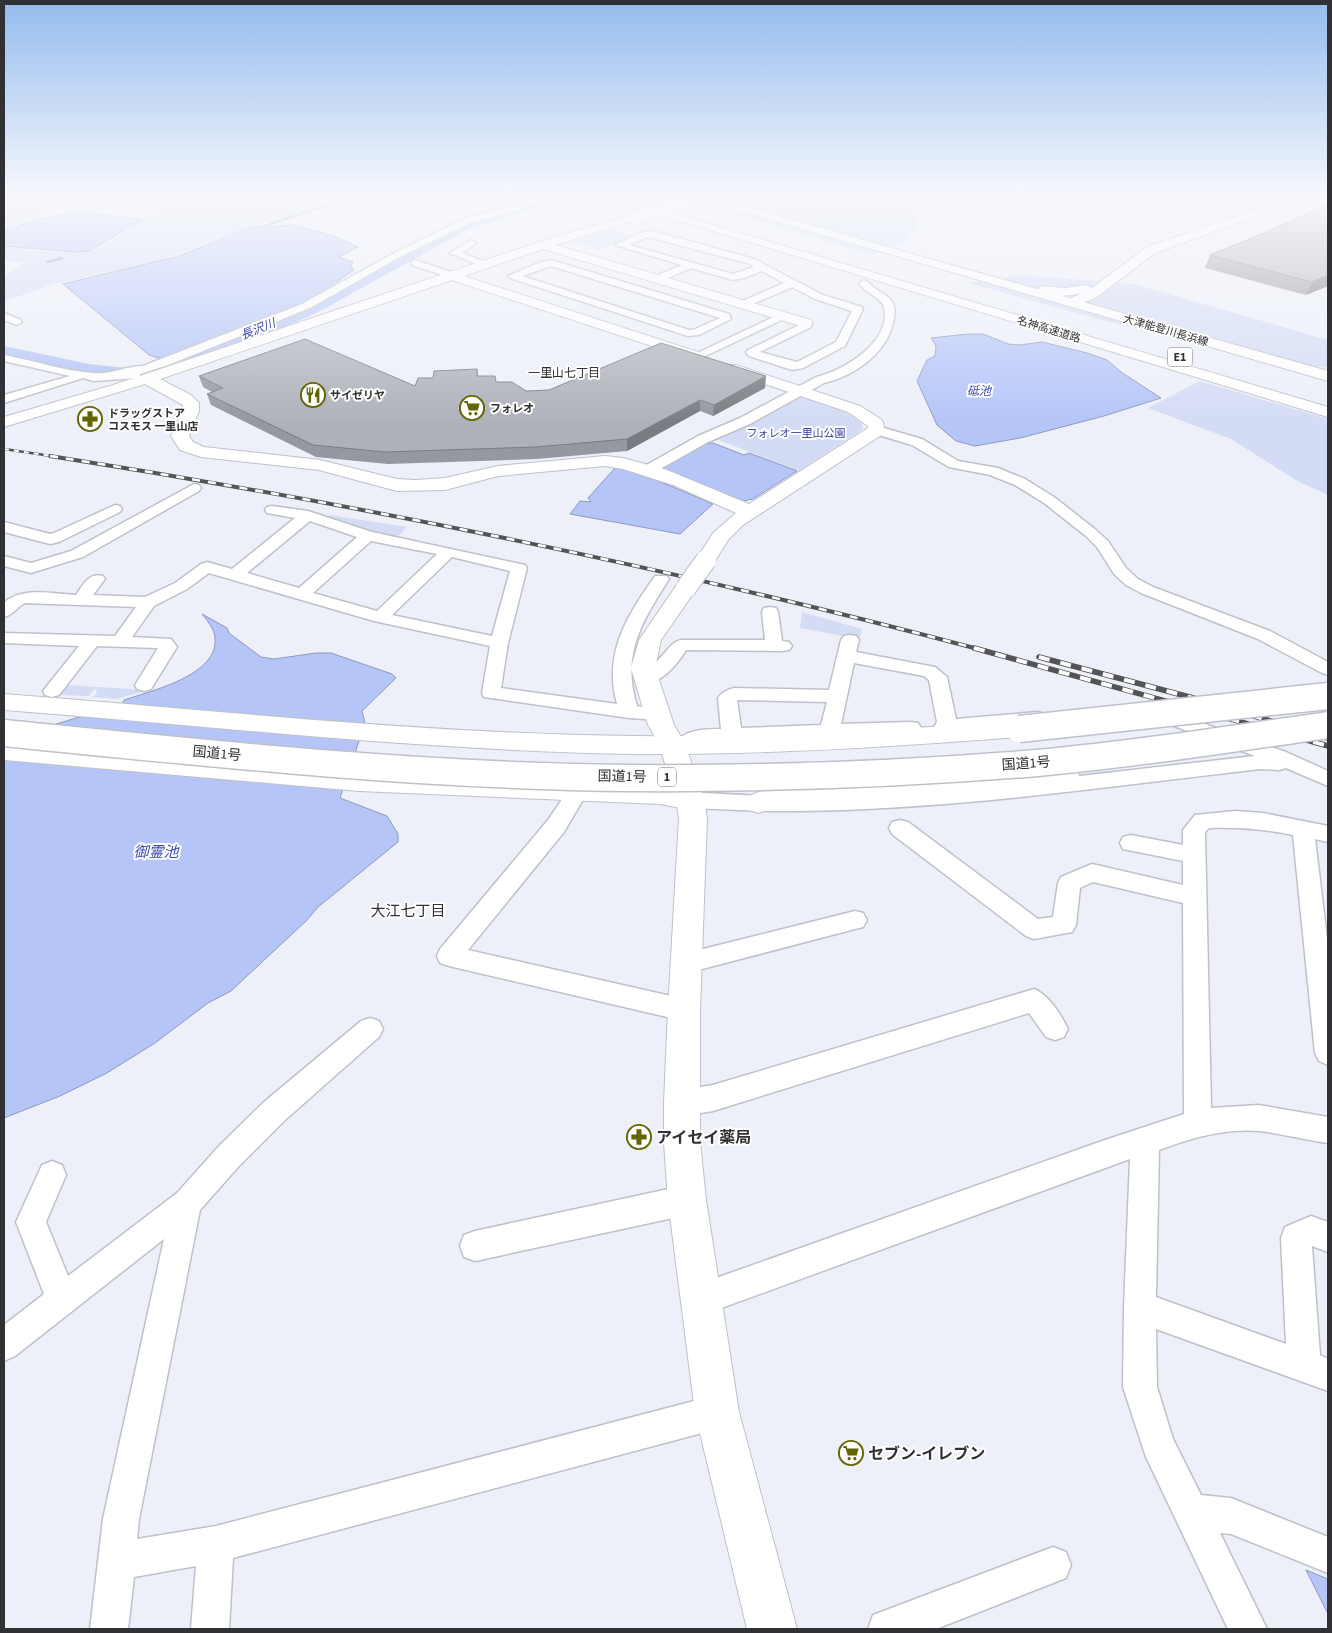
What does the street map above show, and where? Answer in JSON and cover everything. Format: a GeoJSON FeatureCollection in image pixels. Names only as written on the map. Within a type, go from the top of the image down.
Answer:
{"type":"FeatureCollection","features":[{"type":"Feature","properties":{"kind":"main road"},"geometry":{"type":"LineString","coordinates":[[4,422],[147,379],[470,270]]}},
{"type":"Feature","properties":{"kind":"main road"},"geometry":{"type":"LineString","coordinates":[[628,270],[806,322]]}},
{"type":"Feature","properties":{"kind":"main road","name":"名神高速道路"},"geometry":{"type":"LineString","coordinates":[[852,270],[1328,412]]}},
{"type":"Feature","properties":{"kind":"main road","name":"名神高速道路"},"geometry":{"type":"LineString","coordinates":[[883,270],[1328,400]]}},
{"type":"Feature","properties":{"kind":"main road"},"geometry":{"type":"LineString","coordinates":[[970,270],[1043,290],[1065,292],[1078,298]]}},
{"type":"Feature","properties":{"kind":"main road","name":"大津能登川長浜線"},"geometry":{"type":"LineString","coordinates":[[974,270],[1078,298],[1328,370]]}},
{"type":"Feature","properties":{"kind":"main road"},"geometry":{"type":"LineString","coordinates":[[1078,298],[1111,270]]}},
{"type":"Feature","properties":{"kind":"main road"},"geometry":{"type":"LineString","coordinates":[[1078,298],[1119,270]]}},
{"type":"Feature","properties":{"kind":"main road"},"geometry":{"type":"LineString","coordinates":[[453,276],[854,409],[876,424],[878,430],[750,512],[726,530],[650,640],[643,668],[661,726],[679,744],[693,818],[684,1010],[682,1103],[682,1142],[687,1200],[717,1412],[772,1629]]}},
{"type":"Feature","properties":{"kind":"main road","name":"大津能登川長浜線"},"geometry":{"type":"LineString","coordinates":[[1078,298],[1328,376]]}},
{"type":"Feature","properties":{"kind":"main road"},"geometry":{"type":"LineString","coordinates":[[1032,314],[1200,359]]}},
{"type":"Feature","properties":{"kind":"main road"},"geometry":{"type":"LineString","coordinates":[[147,379],[185,398],[191,403],[191,411],[180,436],[186,446],[201,452],[320,465],[397,485],[415,486],[445,484],[498,471],[605,462],[636,465],[750,512]]}},
{"type":"Feature","properties":{"kind":"main road"},"geometry":{"type":"LineString","coordinates":[[4,702],[381,733],[505,740],[679,744],[836,740],[1019,729],[1328,696]]}},
{"type":"Feature","properties":{"kind":"main road","name":"国道1号"},"geometry":{"type":"LineString","coordinates":[[4,716],[262,739],[432,751],[554,757],[706,759],[929,752],[1048,742],[1163,730],[1328,706]]}},
{"type":"Feature","properties":{"kind":"main road","name":"国道1号"},"geometry":{"type":"LineString","coordinates":[[4,733],[424,769],[552,776],[706,777],[937,770],[1060,760],[1168,748],[1328,725]]}},
{"type":"Feature","properties":{"kind":"main road"},"geometry":{"type":"LineString","coordinates":[[759,803],[780,793],[899,789],[1067,776],[1193,762],[1328,740]]}},
{"type":"Feature","properties":{"kind":"main road"},"geometry":{"type":"LineString","coordinates":[[4,751],[359,782],[660,794],[690,800]]}},
{"type":"Feature","properties":{"kind":"street"},"geometry":{"type":"LineString","coordinates":[[121,375],[131,370],[144,370],[164,363],[261,325],[306,306],[370,270]]}},
{"type":"Feature","properties":{"kind":"street"},"geometry":{"type":"LineString","coordinates":[[438,270],[453,276]]}},
{"type":"Feature","properties":{"kind":"street"},"geometry":{"type":"LineString","coordinates":[[528,270],[513,276],[688,333],[695,333],[726,319],[725,316],[575,270]]}},
{"type":"Feature","properties":{"kind":"street"},"geometry":{"type":"LineString","coordinates":[[594,276],[609,270]]}},
{"type":"Feature","properties":{"kind":"street"},"geometry":{"type":"LineString","coordinates":[[657,279],[678,270]]}},
{"type":"Feature","properties":{"kind":"street"},"geometry":{"type":"LineString","coordinates":[[709,270],[733,277],[755,270]]}},
{"type":"Feature","properties":{"kind":"street"},"geometry":{"type":"LineString","coordinates":[[768,270],[819,297],[858,309],[841,344],[799,366],[792,366],[753,354],[752,352],[807,325],[806,322]]}},
{"type":"Feature","properties":{"kind":"street"},"geometry":{"type":"LineString","coordinates":[[744,304],[792,282]]}},
{"type":"Feature","properties":{"kind":"street"},"geometry":{"type":"LineString","coordinates":[[648,470],[703,439],[745,421],[820,380],[829,378],[876,349],[887,326],[891,314],[890,308],[887,302],[866,289],[864,283]]}},
{"type":"Feature","properties":{"kind":"street"},"geometry":{"type":"LineString","coordinates":[[598,304],[636,289]]}},
{"type":"Feature","properties":{"kind":"street"},"geometry":{"type":"LineString","coordinates":[[684,304],[708,294]]}},
{"type":"Feature","properties":{"kind":"street"},"geometry":{"type":"LineString","coordinates":[[4,316],[17,322]]}},
{"type":"Feature","properties":{"kind":"street"},"geometry":{"type":"LineString","coordinates":[[696,356],[782,316]]}},
{"type":"Feature","properties":{"kind":"street"},"geometry":{"type":"LineString","coordinates":[[261,325],[282,333]]}},
{"type":"Feature","properties":{"kind":"street"},"geometry":{"type":"LineString","coordinates":[[31,364],[47,356]]}},
{"type":"Feature","properties":{"kind":"street"},"geometry":{"type":"LineString","coordinates":[[4,358],[82,376],[134,375],[147,379]]}},
{"type":"Feature","properties":{"kind":"street"},"geometry":{"type":"LineString","coordinates":[[4,398],[82,376]]}},
{"type":"Feature","properties":{"kind":"street"},"geometry":{"type":"LineString","coordinates":[[878,430],[917,442],[954,464],[993,471],[1020,482],[1049,500],[1103,544],[1120,571],[1132,582],[1264,635],[1328,669]]}},
{"type":"Feature","properties":{"kind":"street"},"geometry":{"type":"LineString","coordinates":[[4,561],[32,568],[77,554],[194,488]]}},
{"type":"Feature","properties":{"kind":"street"},"geometry":{"type":"LineString","coordinates":[[4,527],[50,540],[115,509]]}},
{"type":"Feature","properties":{"kind":"street"},"geometry":{"type":"LineString","coordinates":[[272,510],[308,515],[368,536],[519,568],[498,643],[491,693],[629,712],[658,714]]}},
{"type":"Feature","properties":{"kind":"street"},"geometry":{"type":"LineString","coordinates":[[236,574],[308,515]]}},
{"type":"Feature","properties":{"kind":"street"},"geometry":{"type":"LineString","coordinates":[[302,594],[368,536]]}},
{"type":"Feature","properties":{"kind":"street"},"geometry":{"type":"LineString","coordinates":[[380,617],[449,552]]}},
{"type":"Feature","properties":{"kind":"street"},"geometry":{"type":"LineString","coordinates":[[4,612],[14,602],[23,598],[148,602],[181,586],[207,567],[380,617],[498,643]]}},
{"type":"Feature","properties":{"kind":"street"},"geometry":{"type":"LineString","coordinates":[[629,712],[620,681],[626,639],[661,579]]}},
{"type":"Feature","properties":{"kind":"street"},"geometry":{"type":"LineString","coordinates":[[80,600],[97,580]]}},
{"type":"Feature","properties":{"kind":"street"},"geometry":{"type":"LineString","coordinates":[[120,642],[148,602]]}},
{"type":"Feature","properties":{"kind":"street"},"geometry":{"type":"LineString","coordinates":[[646,678],[658,672],[676,654],[681,645],[779,646],[770,612]]}},
{"type":"Feature","properties":{"kind":"street"},"geometry":{"type":"LineString","coordinates":[[4,638],[165,644],[168,647],[144,685]]}},
{"type":"Feature","properties":{"kind":"street"},"geometry":{"type":"LineString","coordinates":[[52,691],[92,641]]}},
{"type":"Feature","properties":{"kind":"street"},"geometry":{"type":"LineString","coordinates":[[829,732],[848,648],[929,671],[938,678],[948,726]]}},
{"type":"Feature","properties":{"kind":"street"},"geometry":{"type":"LineString","coordinates":[[732,736],[727,698],[734,694],[837,696]]}},
{"type":"Feature","properties":{"kind":"street"},"geometry":{"type":"LineString","coordinates":[[679,744],[701,736],[948,726],[1146,709],[1280,757],[1328,778]]}},
{"type":"Feature","properties":{"kind":"street"},"geometry":{"type":"LineString","coordinates":[[690,800],[814,804],[1016,791],[1260,762],[1290,763]]}},
{"type":"Feature","properties":{"kind":"street"},"geometry":{"type":"LineString","coordinates":[[578,791],[556,826],[449,956],[684,1010]]}},
{"type":"Feature","properties":{"kind":"street"},"geometry":{"type":"LineString","coordinates":[[1198,1123],[1194,830],[1203,821],[1235,819],[1263,821],[1328,834]]}},
{"type":"Feature","properties":{"kind":"street"},"geometry":{"type":"LineString","coordinates":[[900,828],[931,860],[1034,929],[1064,925],[1069,882],[1092,874],[1194,896]]}},
{"type":"Feature","properties":{"kind":"street"},"geometry":{"type":"LineString","coordinates":[[1303,828],[1328,1053]]}},
{"type":"Feature","properties":{"kind":"street"},"geometry":{"type":"LineString","coordinates":[[1131,843],[1194,855]]}},
{"type":"Feature","properties":{"kind":"street"},"geometry":{"type":"LineString","coordinates":[[687,963],[856,920]]}},
{"type":"Feature","properties":{"kind":"street"},"geometry":{"type":"LineString","coordinates":[[682,1103],[713,1098],[1034,1000],[1055,1029]]}},
{"type":"Feature","properties":{"kind":"street"},"geometry":{"type":"LineString","coordinates":[[4,1345],[187,1203],[205,1181],[306,1081],[370,1029]]}},
{"type":"Feature","properties":{"kind":"street"},"geometry":{"type":"LineString","coordinates":[[702,1299],[1145,1140],[1198,1123],[1260,1118],[1328,1130]]}},
{"type":"Feature","properties":{"kind":"street"},"geometry":{"type":"LineString","coordinates":[[1145,1140],[1140,1307],[1140,1387],[1158,1445],[1248,1629]]}},
{"type":"Feature","properties":{"kind":"street"},"geometry":{"type":"LineString","coordinates":[[52,1175],[31,1222],[62,1301]]}},
{"type":"Feature","properties":{"kind":"street"},"geometry":{"type":"LineString","coordinates":[[476,1246],[687,1200]]}},
{"type":"Feature","properties":{"kind":"street"},"geometry":{"type":"LineString","coordinates":[[109,1629],[121,1519],[187,1203]]}},
{"type":"Feature","properties":{"kind":"street"},"geometry":{"type":"LineString","coordinates":[[1140,1307],[1316,1371],[1296,1238],[1311,1232],[1328,1237]]}},
{"type":"Feature","properties":{"kind":"street"},"geometry":{"type":"LineString","coordinates":[[116,1561],[216,1544],[717,1412]]}},
{"type":"Feature","properties":{"kind":"street"},"geometry":{"type":"LineString","coordinates":[[1191,1512],[1231,1516],[1328,1556]]}},
{"type":"Feature","properties":{"kind":"street"},"geometry":{"type":"LineString","coordinates":[[210,1629],[216,1544]]}},
{"type":"Feature","properties":{"kind":"street"},"geometry":{"type":"LineString","coordinates":[[887,1629],[1053,1565]]}},
{"type":"Feature","properties":{"kind":"green space"},"geometry":{"type":"Polygon","coordinates":[[[13,270],[118,270],[54,284],[4,301],[4,276],[13,270]]]}},
{"type":"Feature","properties":{"kind":"green space"},"geometry":{"type":"Polygon","coordinates":[[[1019,275],[1134,284],[1328,340],[1328,368],[1245,357],[969,283],[1019,275]]]}},
{"type":"Feature","properties":{"kind":"green space"},"geometry":{"type":"Polygon","coordinates":[[[1200,381],[1328,419],[1328,495],[1299,482],[1231,439],[1148,408],[1200,381]]]}},
{"type":"Feature","properties":{"kind":"green space","name":"フォレオ一里山公園"},"geometry":{"type":"Polygon","coordinates":[[[795,397],[822,403],[850,415],[863,425],[862,430],[798,471],[711,437],[795,397]]]}},
{"type":"Feature","properties":{"kind":"green space"},"geometry":{"type":"Polygon","coordinates":[[[330,515],[407,527],[396,538],[370,534],[325,519],[330,515]]]}},
{"type":"Feature","properties":{"kind":"green space"},"geometry":{"type":"Polygon","coordinates":[[[802,612],[862,629],[859,639],[800,628],[802,612]]]}},
{"type":"Feature","properties":{"kind":"green space"},"geometry":{"type":"Polygon","coordinates":[[[66,685],[148,690],[117,699],[93,697],[97,693],[95,688],[89,696],[56,695],[66,685]]]}},
{"type":"Feature","properties":{"kind":"water"},"geometry":{"type":"Polygon","coordinates":[[[121,270],[354,270],[339,280],[337,286],[319,296],[175,355],[158,358],[149,355],[63,284],[121,270]]]}},
{"type":"Feature","properties":{"kind":"water","name":"砥池"},"geometry":{"type":"Polygon","coordinates":[[[983,334],[1008,344],[1019,345],[1042,342],[1087,353],[1107,360],[1121,372],[1161,398],[1104,416],[1020,438],[975,446],[956,441],[937,425],[917,381],[927,360],[935,356],[936,346],[931,338],[983,334]]]}},
{"type":"Feature","properties":{"kind":"water"},"geometry":{"type":"Polygon","coordinates":[[[713,443],[744,455],[749,453],[797,471],[753,499],[738,502],[663,471],[664,466],[704,444],[713,443]]]}},
{"type":"Feature","properties":{"kind":"water"},"geometry":{"type":"Polygon","coordinates":[[[619,467],[633,470],[713,504],[680,534],[570,514],[580,501],[591,502],[588,498],[614,469],[619,467]]]}},
{"type":"Feature","properties":{"kind":"water","name":"御霊池"},"geometry":{"type":"Polygon","coordinates":[[[202,614],[227,628],[229,633],[261,657],[274,659],[316,653],[331,653],[392,674],[396,678],[362,711],[365,723],[340,798],[387,816],[398,834],[398,842],[318,907],[306,921],[231,991],[208,1003],[155,1043],[107,1073],[60,1096],[4,1118],[4,740],[122,704],[124,700],[166,686],[195,672],[206,662],[213,651],[215,638],[212,628],[202,614]]]}},
{"type":"Feature","properties":{"kind":"water"},"geometry":{"type":"Polygon","coordinates":[[[1306,1570],[1328,1579],[1328,1614],[1306,1570]]]}},
{"type":"Feature","properties":{"kind":"building"},"geometry":{"type":"Polygon","coordinates":[[[1267,270],[1328,270],[1328,275],[1312,282],[1267,270]]]}},
{"type":"Feature","properties":{"kind":"building","name":"フォレオ"},"geometry":{"type":"Polygon","coordinates":[[[305,339],[415,386],[418,378],[433,378],[434,371],[477,369],[477,376],[495,376],[496,382],[512,382],[526,391],[549,390],[661,343],[766,376],[714,405],[700,400],[627,439],[536,447],[385,452],[313,445],[207,394],[223,388],[199,376],[305,339]]]}},
{"type":"Feature","properties":{"kind":"waterway","name":"長沢川"},"geometry":{"type":"LineString","coordinates":[[172,363],[281,322],[319,304],[381,270]]}},
{"type":"Feature","properties":{"kind":"waterway","name":"長沢川"},"geometry":{"type":"LineString","coordinates":[[4,352],[89,370],[119,372]]}},
{"type":"Feature","properties":{"kind":"railway"},"geometry":{"type":"LineString","coordinates":[[4,449],[58,457]]}},
{"type":"Feature","properties":{"kind":"railway"},"geometry":{"type":"LineString","coordinates":[[50,456],[284,495],[517,540],[863,619],[978,649]]}},
{"type":"Feature","properties":{"kind":"railway"},"geometry":{"type":"LineString","coordinates":[[974,648],[1328,746]]}},
{"type":"Feature","properties":{"kind":"railway"},"geometry":{"type":"LineString","coordinates":[[1039,657],[1197,699],[1328,738]]}},
{"type":"Feature","properties":{"kind":"place","name":"サイゼリヤ"},"geometry":{"type":"Point","coordinates":[313,395]}},
{"type":"Feature","properties":{"kind":"place","name":"フォレオ"},"geometry":{"type":"Point","coordinates":[472,408]}},
{"type":"Feature","properties":{"kind":"place","name":"ドラッグストア コスモス 一里山店"},"geometry":{"type":"Point","coordinates":[90,419]}},
{"type":"Feature","properties":{"kind":"place","name":"アイセイ薬局"},"geometry":{"type":"Point","coordinates":[639,1137]}},
{"type":"Feature","properties":{"kind":"place","name":"セブン-イレブン"},"geometry":{"type":"Point","coordinates":[851,1453]}},
{"type":"Feature","properties":{"kind":"district","name":"一里山七丁目"},"geometry":{"type":"Point","coordinates":[564,373]}},
{"type":"Feature","properties":{"kind":"district","name":"大江七丁目"},"geometry":{"type":"Point","coordinates":[408,911]}}]}
